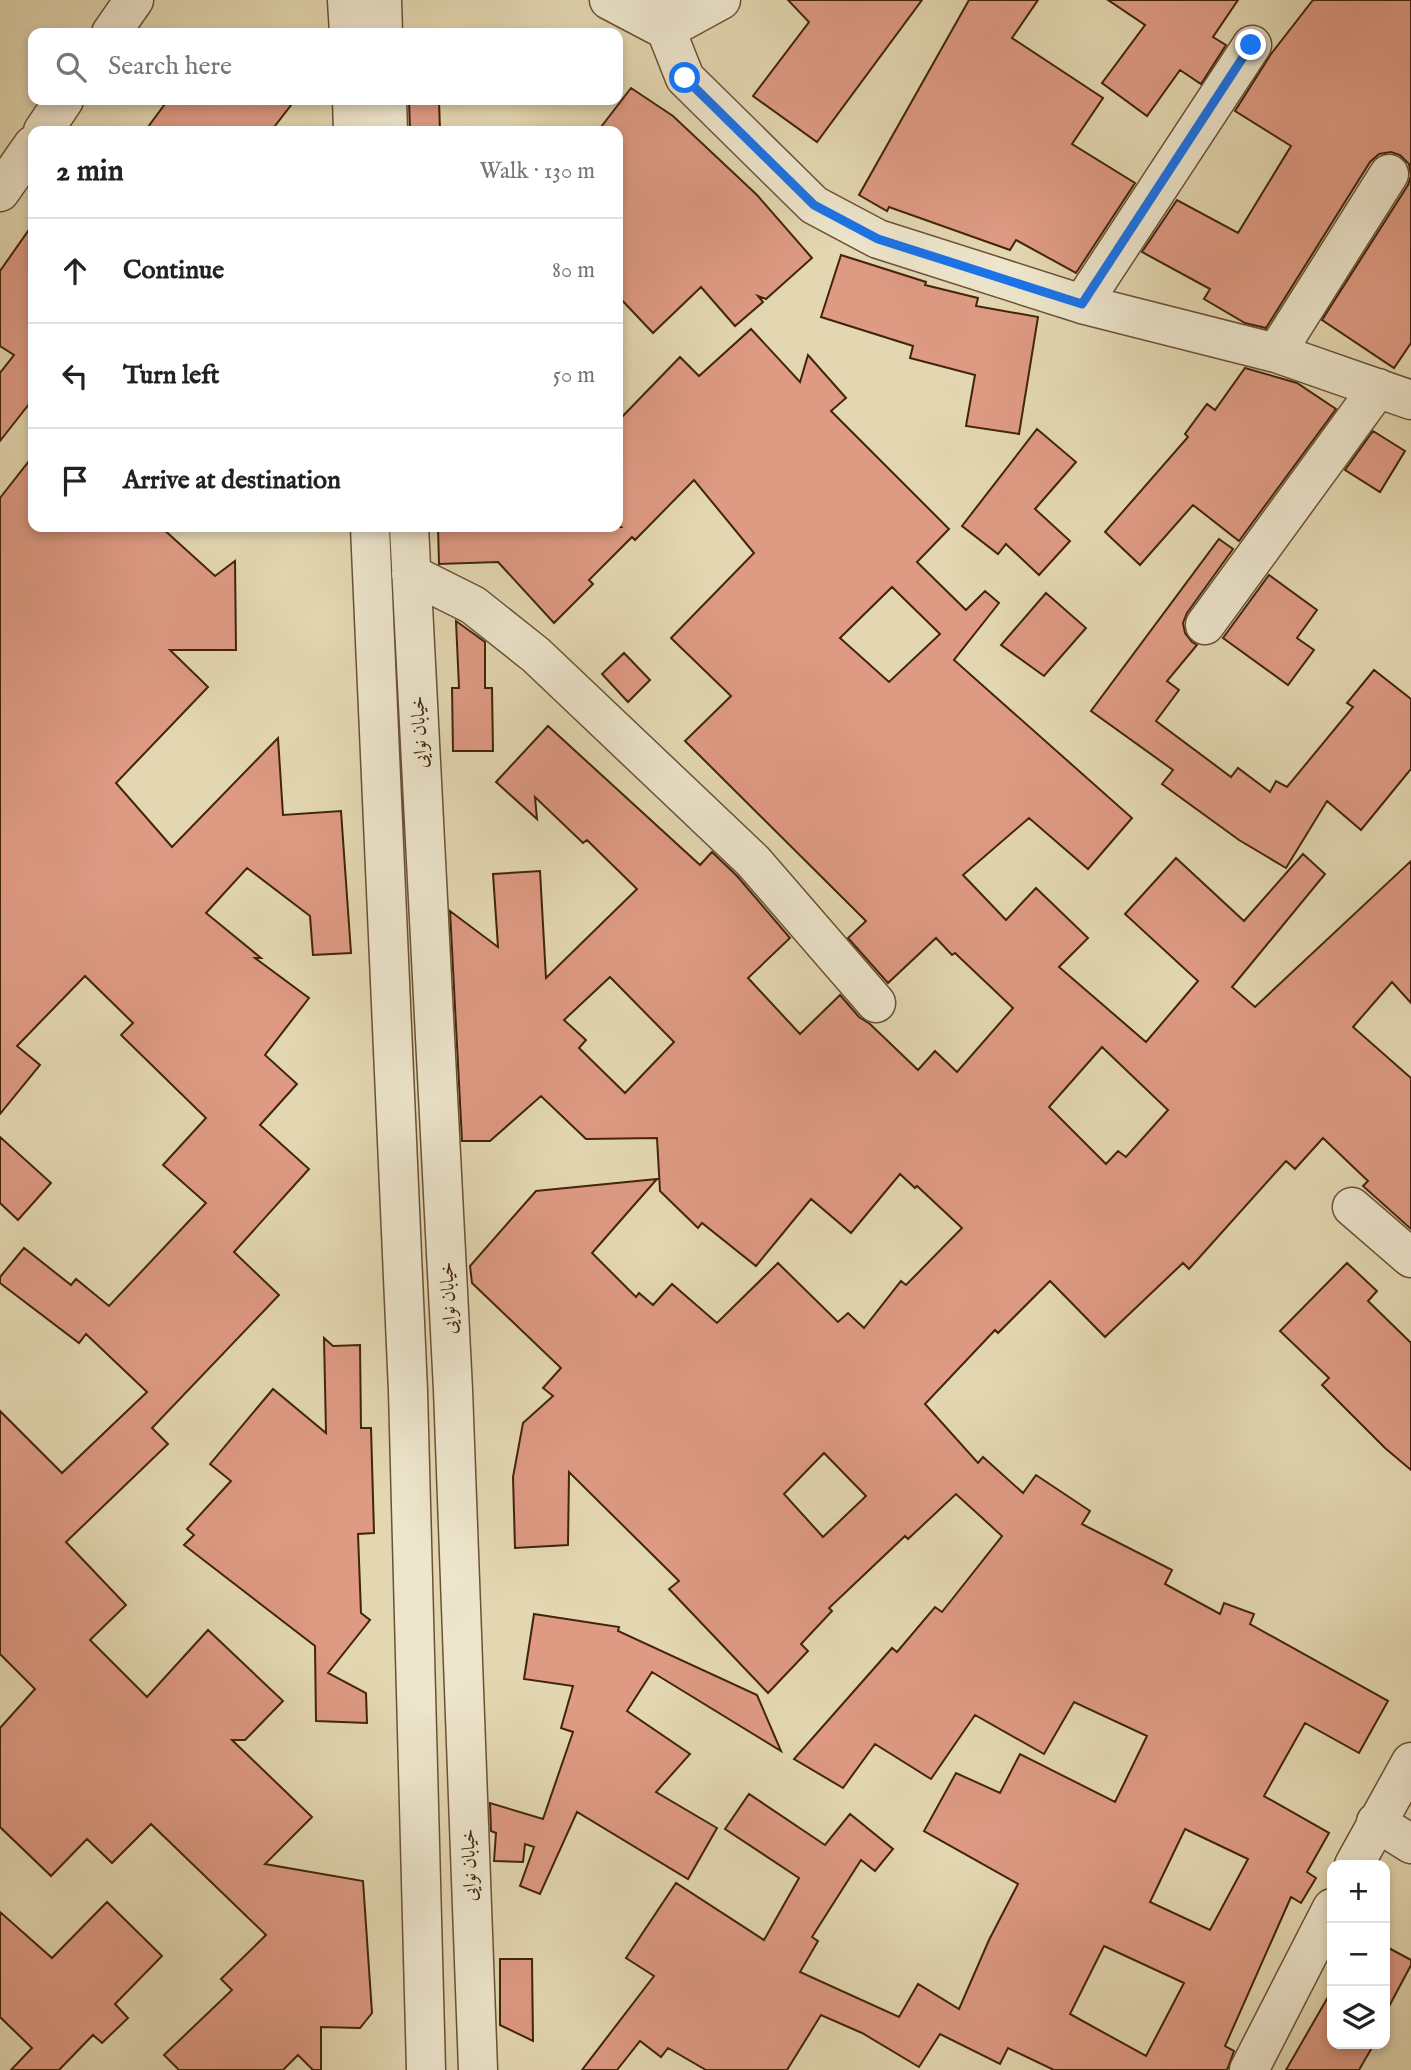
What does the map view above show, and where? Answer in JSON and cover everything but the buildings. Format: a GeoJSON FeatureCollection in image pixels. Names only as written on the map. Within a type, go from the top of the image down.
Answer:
{"type":"FeatureCollection","features":[{"type":"Feature","properties":{"kind":"street"},"geometry":{"type":"LineString","coordinates":[[114,28],[134,0]]}},
{"type":"Feature","properties":{"kind":"street"},"geometry":{"type":"LineString","coordinates":[[347,0],[349,28]]}},
{"type":"Feature","properties":{"kind":"street"},"geometry":{"type":"LineString","coordinates":[[609,0],[664,15],[721,0]]}},
{"type":"Feature","properties":{"kind":"street"},"geometry":{"type":"LineString","coordinates":[[664,15],[685,78],[814,205],[878,239],[1082,304],[1276,353],[1395,394],[1205,625]]}},
{"type":"Feature","properties":{"kind":"street"},"geometry":{"type":"LineString","coordinates":[[1082,304],[1251,45]]}},
{"type":"Feature","properties":{"kind":"street"},"geometry":{"type":"LineString","coordinates":[[47,126],[61,105]]}},
{"type":"Feature","properties":{"kind":"street"},"geometry":{"type":"LineString","coordinates":[[352,105],[353,126]]}},
{"type":"Feature","properties":{"kind":"street"},"geometry":{"type":"LineString","coordinates":[[387,105],[388,126]]}},
{"type":"Feature","properties":{"kind":"street"},"geometry":{"type":"LineString","coordinates":[[0,192],[28,152]]}},
{"type":"Feature","properties":{"kind":"street"},"geometry":{"type":"LineString","coordinates":[[1276,353],[1389,174]]}},
{"type":"Feature","properties":{"kind":"street"},"geometry":{"type":"LineString","coordinates":[[370,532],[408,1391],[426,2070]]}},
{"type":"Feature","properties":{"kind":"street","name":"خیابان نوایی"},"geometry":{"type":"LineString","coordinates":[[409,532],[453,1390],[478,2070]]}},
{"type":"Feature","properties":{"kind":"street"},"geometry":{"type":"LineString","coordinates":[[411,574],[467,601],[536,654],[753,861],[876,1003]]}},
{"type":"Feature","properties":{"kind":"street"},"geometry":{"type":"LineString","coordinates":[[1352,1207],[1411,1258]]}},
{"type":"Feature","properties":{"kind":"street"},"geometry":{"type":"LineString","coordinates":[[1357,1860],[1411,1762]]}},
{"type":"Feature","properties":{"kind":"street"},"geometry":{"type":"LineString","coordinates":[[1376,1822],[1411,1844]]}},
{"type":"Feature","properties":{"kind":"street"},"geometry":{"type":"LineString","coordinates":[[1250,2070],[1327,1918]]}},
{"type":"Feature","properties":{"kind":"route"},"geometry":{"type":"LineString","coordinates":[[685,78],[814,205],[878,239],[1082,304],[1251,45]]}}]}
